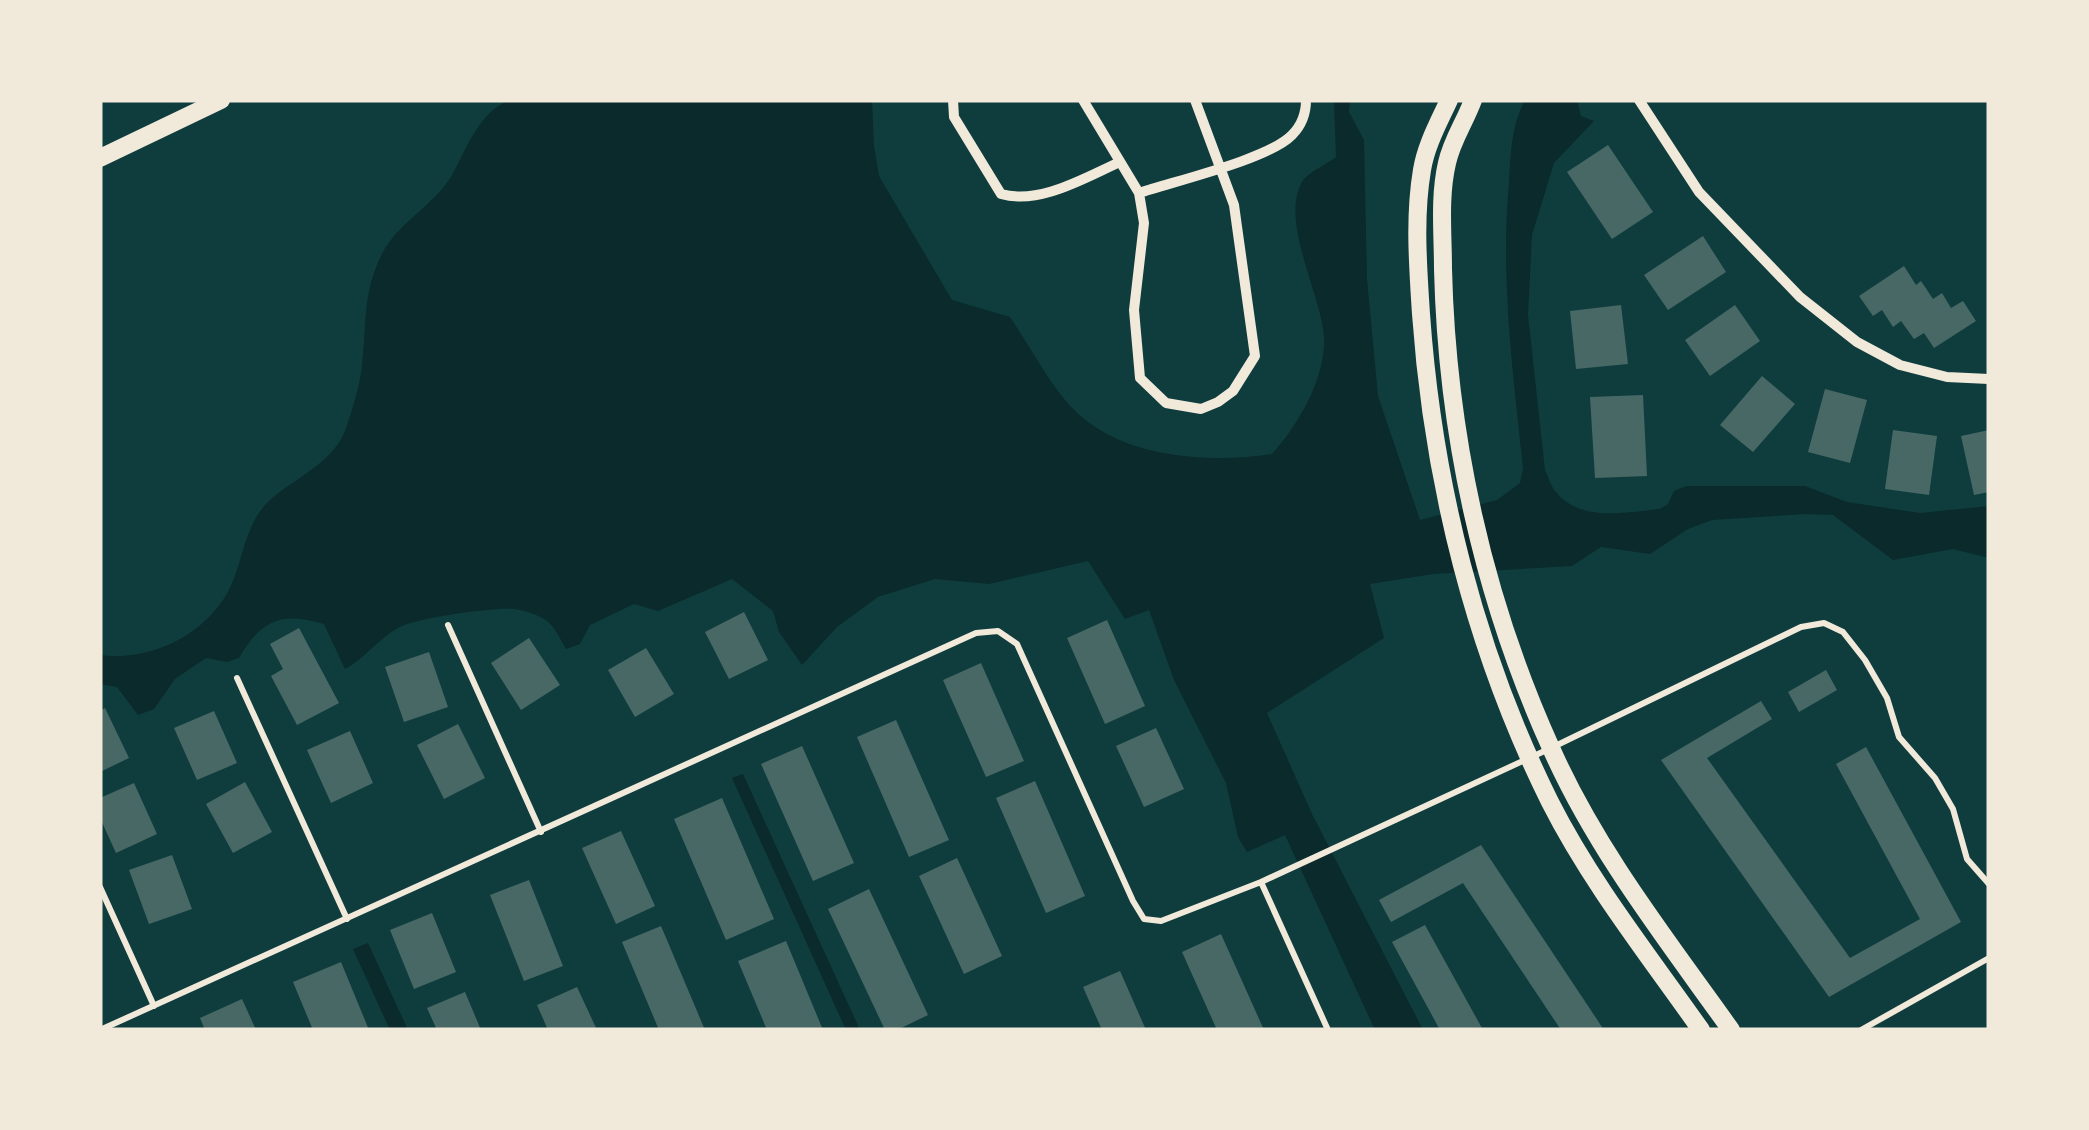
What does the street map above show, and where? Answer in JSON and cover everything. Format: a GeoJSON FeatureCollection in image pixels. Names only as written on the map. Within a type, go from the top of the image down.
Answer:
{"type":"FeatureCollection","features":[{"type":"Feature","properties":{"kind":"street"},"geometry":{"type":"LineString","coordinates":[[100,158],[221,100]]}},
{"type":"Feature","properties":{"kind":"street"},"geometry":{"type":"LineString","coordinates":[[953,100],[954,117],[1000,194],[1020,199],[1067,186],[1120,162]]}},
{"type":"Feature","properties":{"kind":"street"},"geometry":{"type":"LineString","coordinates":[[1083,100],[1140,193],[1144,224],[1134,310],[1140,378],[1166,403],[1202,409],[1234,391],[1255,356],[1234,205],[1194,100]]}},
{"type":"Feature","properties":{"kind":"street"},"geometry":{"type":"LineString","coordinates":[[1140,193],[1250,160],[1292,136],[1306,113],[1306,100]]}},
{"type":"Feature","properties":{"kind":"street"},"geometry":{"type":"LineString","coordinates":[[1450,100],[1422,167],[1418,204],[1420,299],[1426,382],[1446,499],[1472,603],[1551,805],[1588,868],[1701,1030]]}},
{"type":"Feature","properties":{"kind":"street"},"geometry":{"type":"LineString","coordinates":[[1473,100],[1457,133],[1443,187],[1444,310],[1450,390],[1468,496],[1494,596],[1551,748],[1614,862],[1732,1030]]}},
{"type":"Feature","properties":{"kind":"street"},"geometry":{"type":"LineString","coordinates":[[1639,100],[1699,192],[1800,298],[1858,342],[1900,365],[1946,377],[1989,379]]}},
{"type":"Feature","properties":{"kind":"lane"},"geometry":{"type":"LineString","coordinates":[[100,1030],[976,633],[998,631],[1017,644],[1144,918],[1161,921],[1261,882],[1801,627],[1824,623],[1843,632],[1865,660],[1887,698],[1899,737],[1935,778],[1953,809],[1967,859],[1989,884]]}},
{"type":"Feature","properties":{"kind":"lane"},"geometry":{"type":"LineString","coordinates":[[448,625],[541,832]]}},
{"type":"Feature","properties":{"kind":"lane"},"geometry":{"type":"LineString","coordinates":[[237,678],[346,919]]}},
{"type":"Feature","properties":{"kind":"lane"},"geometry":{"type":"LineString","coordinates":[[1261,882],[1328,1030]]}},
{"type":"Feature","properties":{"kind":"lane"},"geometry":{"type":"LineString","coordinates":[[100,886],[154,1006]]}},
{"type":"Feature","properties":{"kind":"lane"},"geometry":{"type":"LineString","coordinates":[[1861,1030],[1989,958]]}},
{"type":"Feature","properties":{"kind":"water"},"geometry":{"type":"Polygon","coordinates":[[[511,100],[872,100],[879,176],[952,300],[1010,317],[1065,400],[1108,434],[1161,452],[1218,458],[1272,454],[1300,415],[1315,384],[1324,337],[1298,235],[1297,195],[1307,176],[1336,157],[1334,100],[1350,100],[1349,112],[1364,140],[1367,279],[1378,396],[1420,520],[1497,500],[1520,483],[1523,468],[1506,254],[1512,140],[1525,100],[1577,100],[1581,116],[1594,121],[1554,163],[1532,235],[1528,315],[1545,470],[1555,491],[1577,508],[1604,513],[1660,509],[1668,504],[1674,491],[1686,486],[1805,486],[1847,502],[1920,513],[1989,506],[1989,558],[1953,549],[1893,560],[1833,515],[1806,514],[1712,520],[1688,529],[1650,554],[1601,547],[1572,566],[1433,574],[1370,584],[1384,638],[1267,713],[1312,814],[1423,1030],[1375,1030],[1285,835],[1247,852],[1238,837],[1226,783],[1174,680],[1149,610],[1125,619],[1088,561],[989,584],[935,579],[878,597],[837,627],[802,665],[779,632],[773,611],[732,579],[658,611],[634,604],[590,625],[580,644],[566,649],[554,628],[541,617],[518,610],[490,610],[400,627],[345,669],[324,624],[284,619],[264,627],[239,658],[227,662],[206,658],[175,679],[154,709],[138,715],[117,687],[100,684],[100,655],[156,650],[190,633],[217,608],[233,581],[260,511],[331,453],[345,431],[361,373],[368,295],[382,254],[397,233],[445,186],[482,121],[511,100]]]}},
{"type":"Feature","properties":{"kind":"water"},"geometry":{"type":"Polygon","coordinates":[[[743,774],[860,1030],[846,1030],[732,778],[743,774]]]}},
{"type":"Feature","properties":{"kind":"water"},"geometry":{"type":"Polygon","coordinates":[[[368,943],[408,1030],[390,1030],[353,949],[368,943]]]}},
{"type":"Feature","properties":{"kind":"building"},"geometry":{"type":"Polygon","coordinates":[[[1608,145],[1653,212],[1612,239],[1567,172],[1608,145]]]}},
{"type":"Feature","properties":{"kind":"building"},"geometry":{"type":"Polygon","coordinates":[[[1703,236],[1726,272],[1668,310],[1644,275],[1703,236]]]}},
{"type":"Feature","properties":{"kind":"building"},"geometry":{"type":"Polygon","coordinates":[[[1904,266],[1916,285],[1921,281],[1933,299],[1942,293],[1951,308],[1963,301],[1976,321],[1934,348],[1924,333],[1914,339],[1901,321],[1893,327],[1882,310],[1873,316],[1859,296],[1904,266]]]}},
{"type":"Feature","properties":{"kind":"building"},"geometry":{"type":"Polygon","coordinates":[[[1621,305],[1628,364],[1576,369],[1570,311],[1621,305]]]}},
{"type":"Feature","properties":{"kind":"building"},"geometry":{"type":"Polygon","coordinates":[[[1735,305],[1760,341],[1710,376],[1685,340],[1735,305]]]}},
{"type":"Feature","properties":{"kind":"building"},"geometry":{"type":"Polygon","coordinates":[[[1762,376],[1795,404],[1753,452],[1720,425],[1762,376]]]}},
{"type":"Feature","properties":{"kind":"building"},"geometry":{"type":"Polygon","coordinates":[[[1825,389],[1867,400],[1850,463],[1808,452],[1825,389]]]}},
{"type":"Feature","properties":{"kind":"building"},"geometry":{"type":"Polygon","coordinates":[[[1643,395],[1647,476],[1595,478],[1590,397],[1643,395]]]}},
{"type":"Feature","properties":{"kind":"building"},"geometry":{"type":"Polygon","coordinates":[[[1893,430],[1937,436],[1929,495],[1885,489],[1893,430]]]}},
{"type":"Feature","properties":{"kind":"building"},"geometry":{"type":"Polygon","coordinates":[[[1989,430],[1989,492],[1974,495],[1961,436],[1989,430]]]}},
{"type":"Feature","properties":{"kind":"building"},"geometry":{"type":"Polygon","coordinates":[[[744,612],[768,660],[729,679],[705,632],[744,612]]]}},
{"type":"Feature","properties":{"kind":"building"},"geometry":{"type":"Polygon","coordinates":[[[1107,620],[1145,706],[1105,724],[1067,638],[1107,620]]]}},
{"type":"Feature","properties":{"kind":"building"},"geometry":{"type":"Polygon","coordinates":[[[299,628],[339,703],[297,725],[271,676],[283,669],[270,644],[299,628]]]}},
{"type":"Feature","properties":{"kind":"building"},"geometry":{"type":"Polygon","coordinates":[[[529,638],[560,685],[521,710],[491,663],[529,638]]]}},
{"type":"Feature","properties":{"kind":"building"},"geometry":{"type":"Polygon","coordinates":[[[646,648],[674,694],[635,717],[608,670],[646,648]]]}},
{"type":"Feature","properties":{"kind":"building"},"geometry":{"type":"Polygon","coordinates":[[[429,652],[448,707],[404,722],[385,667],[429,652]]]}},
{"type":"Feature","properties":{"kind":"building"},"geometry":{"type":"Polygon","coordinates":[[[981,663],[1024,761],[986,777],[943,680],[981,663]]]}},
{"type":"Feature","properties":{"kind":"building"},"geometry":{"type":"Polygon","coordinates":[[[1826,670],[1837,690],[1799,712],[1788,692],[1826,670]]]}},
{"type":"Feature","properties":{"kind":"building"},"geometry":{"type":"Polygon","coordinates":[[[1761,701],[1772,719],[1707,758],[1850,958],[1920,919],[1836,764],[1866,747],[1961,922],[1829,997],[1661,760],[1761,701]]]}},
{"type":"Feature","properties":{"kind":"building"},"geometry":{"type":"Polygon","coordinates":[[[105,708],[129,758],[100,772],[100,711],[105,708]]]}},
{"type":"Feature","properties":{"kind":"building"},"geometry":{"type":"Polygon","coordinates":[[[214,711],[237,763],[197,780],[174,728],[214,711]]]}},
{"type":"Feature","properties":{"kind":"building"},"geometry":{"type":"Polygon","coordinates":[[[896,720],[949,840],[909,857],[857,737],[896,720]]]}},
{"type":"Feature","properties":{"kind":"building"},"geometry":{"type":"Polygon","coordinates":[[[458,724],[485,778],[444,799],[417,745],[458,724]]]}},
{"type":"Feature","properties":{"kind":"building"},"geometry":{"type":"Polygon","coordinates":[[[1156,728],[1184,789],[1144,807],[1116,746],[1156,728]]]}},
{"type":"Feature","properties":{"kind":"building"},"geometry":{"type":"Polygon","coordinates":[[[350,731],[373,783],[331,803],[307,750],[350,731]]]}},
{"type":"Feature","properties":{"kind":"building"},"geometry":{"type":"Polygon","coordinates":[[[802,746],[854,863],[813,881],[761,764],[802,746]]]}},
{"type":"Feature","properties":{"kind":"building"},"geometry":{"type":"Polygon","coordinates":[[[1035,781],[1085,896],[1046,913],[996,798],[1035,781]]]}},
{"type":"Feature","properties":{"kind":"building"},"geometry":{"type":"Polygon","coordinates":[[[245,782],[272,832],[233,853],[206,804],[245,782]]]}},
{"type":"Feature","properties":{"kind":"building"},"geometry":{"type":"Polygon","coordinates":[[[134,783],[157,834],[116,853],[100,818],[100,798],[134,783]]]}},
{"type":"Feature","properties":{"kind":"building"},"geometry":{"type":"Polygon","coordinates":[[[722,798],[774,919],[726,940],[674,819],[722,798]]]}},
{"type":"Feature","properties":{"kind":"building"},"geometry":{"type":"Polygon","coordinates":[[[621,831],[655,906],[616,924],[582,848],[621,831]]]}},
{"type":"Feature","properties":{"kind":"building"},"geometry":{"type":"Polygon","coordinates":[[[1481,845],[1604,1030],[1561,1030],[1463,883],[1391,922],[1379,900],[1481,845]]]}},
{"type":"Feature","properties":{"kind":"building"},"geometry":{"type":"Polygon","coordinates":[[[172,855],[192,909],[149,924],[129,870],[172,855]]]}},
{"type":"Feature","properties":{"kind":"building"},"geometry":{"type":"Polygon","coordinates":[[[957,858],[1002,956],[964,974],[919,876],[957,858]]]}},
{"type":"Feature","properties":{"kind":"building"},"geometry":{"type":"Polygon","coordinates":[[[529,880],[563,966],[524,981],[490,895],[529,880]]]}},
{"type":"Feature","properties":{"kind":"building"},"geometry":{"type":"Polygon","coordinates":[[[869,889],[928,1015],[897,1030],[885,1030],[828,909],[869,889]]]}},
{"type":"Feature","properties":{"kind":"building"},"geometry":{"type":"Polygon","coordinates":[[[432,913],[456,972],[414,989],[390,930],[432,913]]]}},
{"type":"Feature","properties":{"kind":"building"},"geometry":{"type":"Polygon","coordinates":[[[1425,925],[1483,1030],[1440,1030],[1392,942],[1425,925]]]}},
{"type":"Feature","properties":{"kind":"building"},"geometry":{"type":"Polygon","coordinates":[[[661,926],[705,1030],[659,1030],[622,942],[661,926]]]}},
{"type":"Feature","properties":{"kind":"building"},"geometry":{"type":"Polygon","coordinates":[[[1221,934],[1264,1030],[1217,1030],[1182,952],[1221,934]]]}},
{"type":"Feature","properties":{"kind":"building"},"geometry":{"type":"Polygon","coordinates":[[[786,941],[823,1030],[767,1030],[738,961],[786,941]]]}},
{"type":"Feature","properties":{"kind":"building"},"geometry":{"type":"Polygon","coordinates":[[[341,962],[369,1030],[313,1030],[293,982],[341,962]]]}},
{"type":"Feature","properties":{"kind":"building"},"geometry":{"type":"Polygon","coordinates":[[[1120,971],[1146,1030],[1102,1030],[1083,987],[1120,971]]]}},
{"type":"Feature","properties":{"kind":"building"},"geometry":{"type":"Polygon","coordinates":[[[577,987],[597,1030],[548,1030],[537,1005],[577,987]]]}},
{"type":"Feature","properties":{"kind":"building"},"geometry":{"type":"Polygon","coordinates":[[[465,992],[481,1030],[437,1030],[427,1008],[465,992]]]}},
{"type":"Feature","properties":{"kind":"building"},"geometry":{"type":"Polygon","coordinates":[[[242,999],[256,1030],[205,1030],[200,1018],[242,999]]]}}]}
